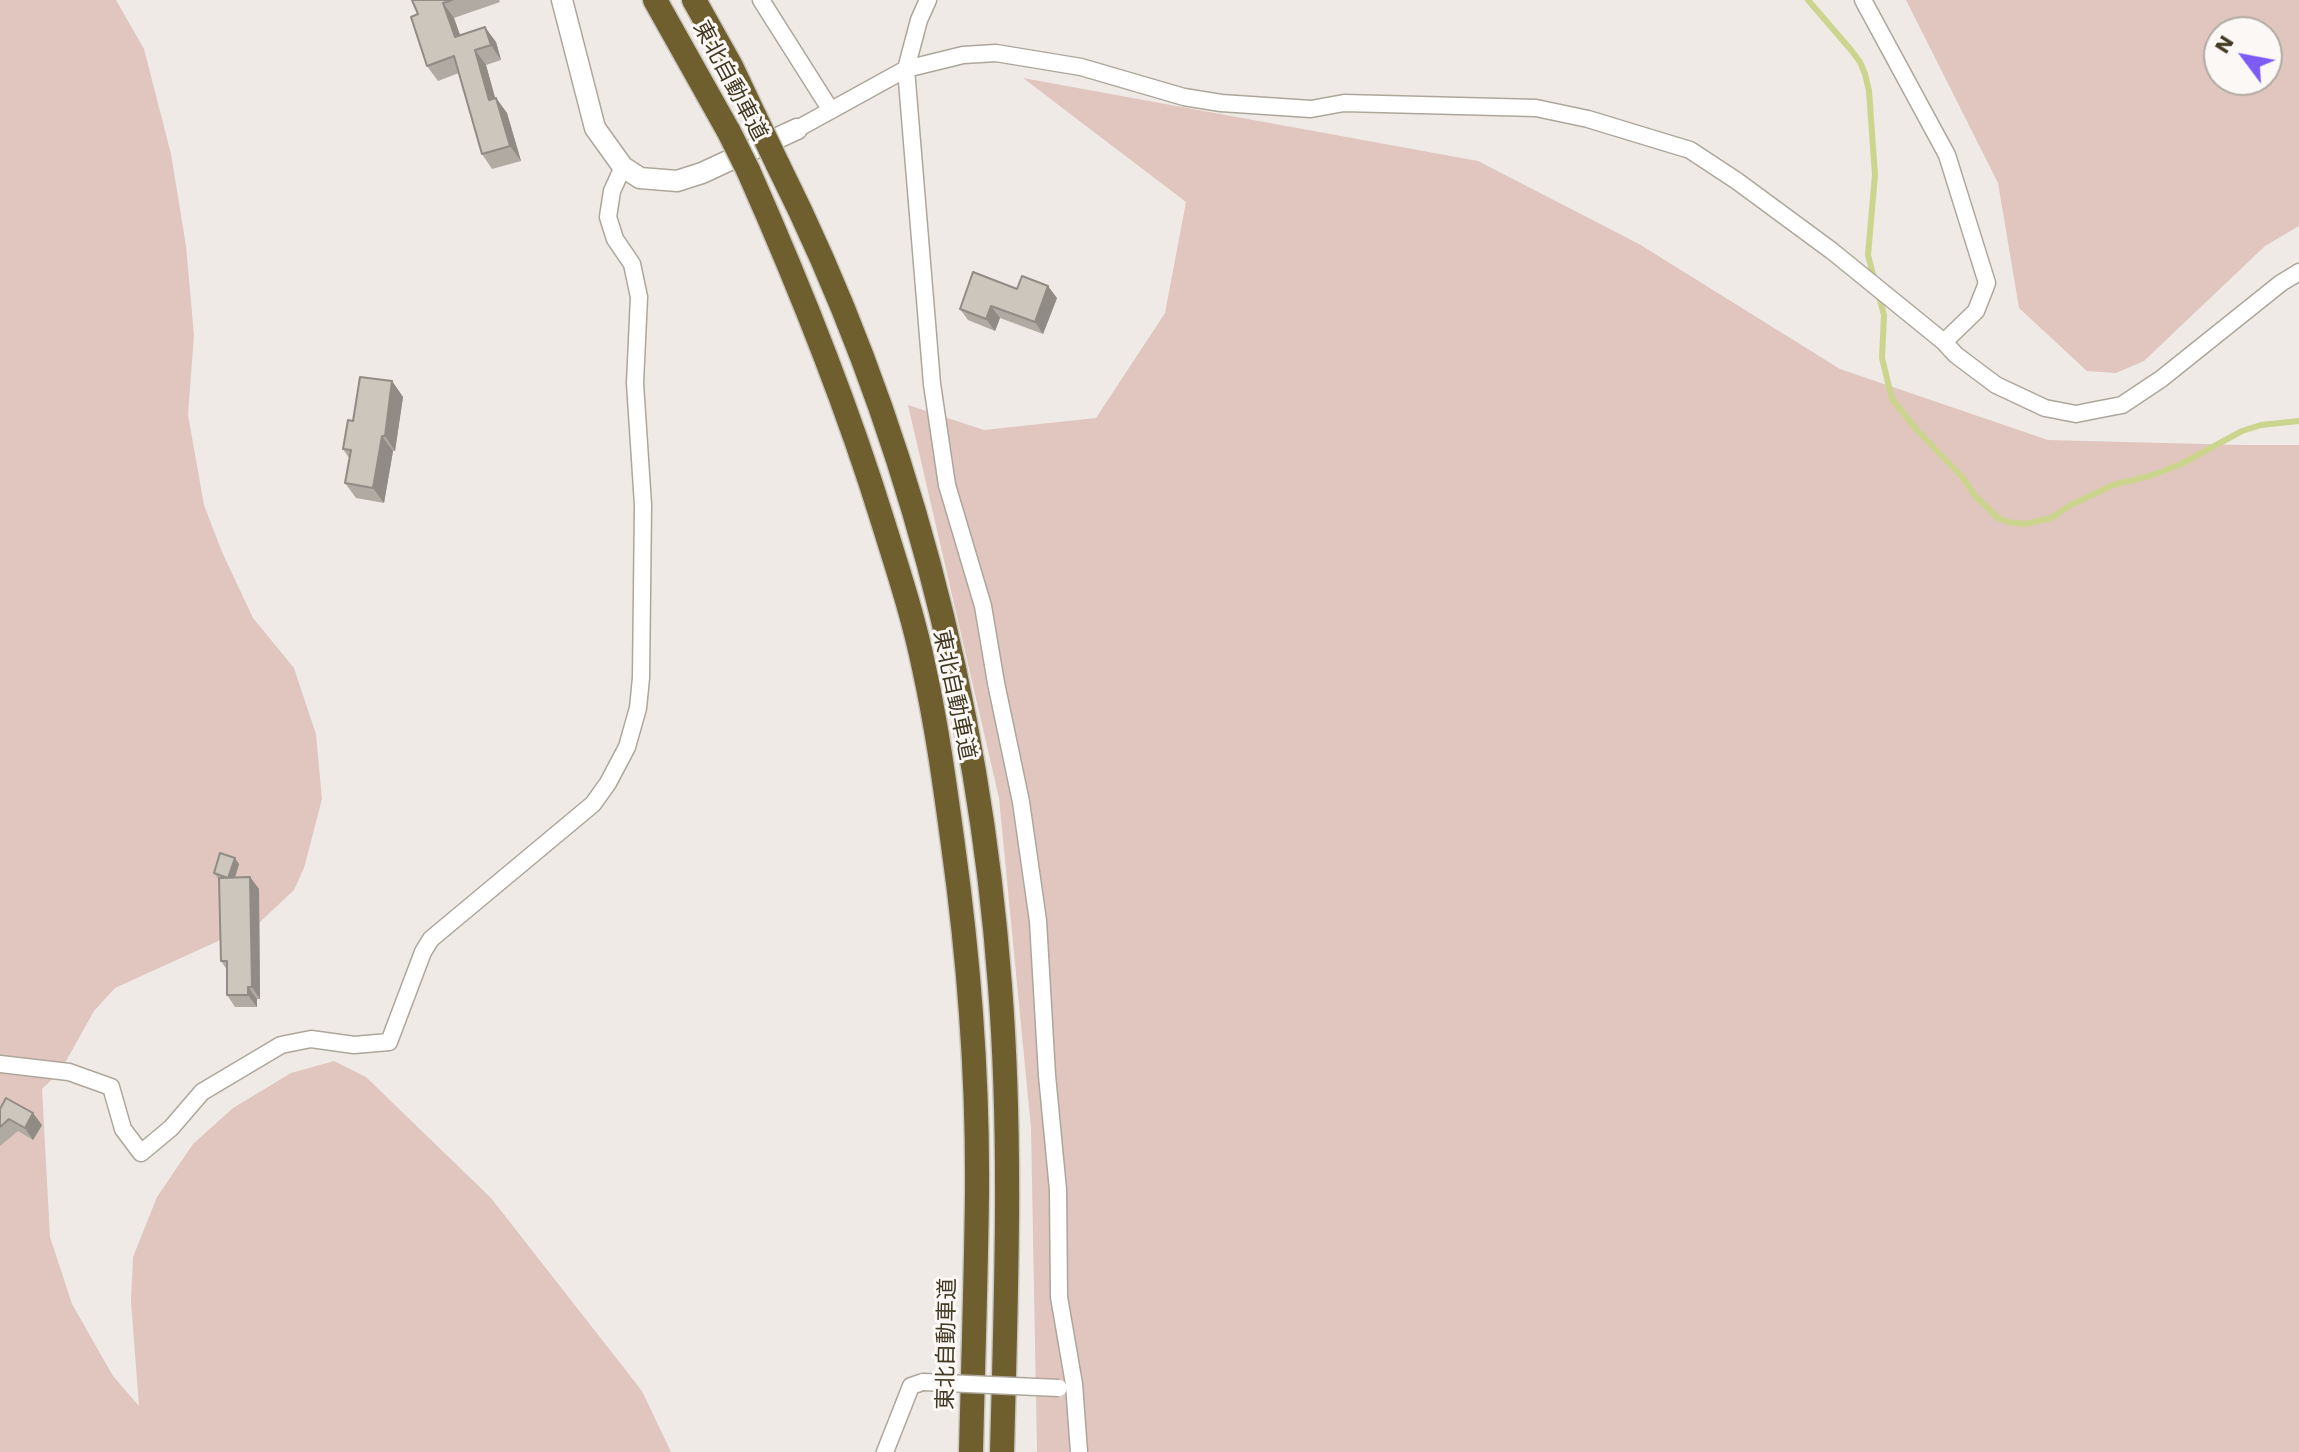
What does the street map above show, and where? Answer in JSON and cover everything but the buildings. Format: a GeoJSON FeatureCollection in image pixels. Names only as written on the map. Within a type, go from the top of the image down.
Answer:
{"type":"FeatureCollection","features":[{"type":"Feature","properties":{"kind":"highway","name":"東北自動車道"},"geometry":{"type":"LineString","coordinates":[[655,0],[748,170],[823,347],[861,449],[898,568],[924,667],[944,778],[965,946],[975,1084],[977,1193],[971,1452]]}},
{"type":"Feature","properties":{"kind":"highway","name":"東北自動車道"},"geometry":{"type":"LineString","coordinates":[[694,0],[731,66],[802,212],[835,290],[908,492],[937,595],[962,702],[989,863],[1007,1109],[1002,1452]]}},
{"type":"Feature","properties":{"kind":"street"},"geometry":{"type":"LineString","coordinates":[[562,0],[595,128],[623,167],[640,178],[677,181],[702,173],[797,129],[906,69],[963,55],[996,53],[1081,67],[1184,97],[1221,103],[1311,109],[1344,103],[1536,108],[1588,119],[1690,150],[1737,181],[1859,273],[1996,385],[2045,408],[2076,414],[2122,405],[2161,379],[2299,272]]}},
{"type":"Feature","properties":{"kind":"street"},"geometry":{"type":"LineString","coordinates":[[761,0],[830,109]]}},
{"type":"Feature","properties":{"kind":"street"},"geometry":{"type":"LineString","coordinates":[[928,0],[919,20],[906,69],[932,384],[947,485],[983,606],[1021,802],[1033,882],[1058,1190],[1059,1297],[1066,1386],[1079,1452]]}},
{"type":"Feature","properties":{"kind":"street"},"geometry":{"type":"LineString","coordinates":[[1863,0],[1947,155],[1987,283],[1976,311],[1944,342]]}},
{"type":"Feature","properties":{"kind":"street"},"geometry":{"type":"LineString","coordinates":[[0,1064],[69,1072],[111,1087],[123,1129],[141,1153],[171,1128],[202,1092],[281,1045],[311,1039],[354,1045],[389,1042],[423,952],[431,939],[593,804],[608,783],[627,747],[638,708],[641,678],[643,505],[635,383],[639,297],[632,264],[615,239],[608,217],[612,191],[623,167]]}},
{"type":"Feature","properties":{"kind":"street"},"geometry":{"type":"LineString","coordinates":[[885,1452],[911,1386],[923,1382],[1066,1386]]}},
{"type":"Feature","properties":{"kind":"shaded area"},"geometry":{"type":"Polygon","coordinates":[[[0,0],[116,0],[144,49],[171,154],[186,246],[194,335],[188,415],[204,505],[253,618],[294,668],[316,734],[322,799],[304,868],[294,890],[260,922],[115,988],[94,1011],[60,1072],[42,1089],[50,1237],[72,1304],[113,1376],[139,1406],[131,1302],[133,1257],[157,1197],[193,1144],[233,1108],[291,1073],[334,1061],[366,1077],[491,1198],[642,1391],[671,1452],[0,1452],[0,0]]]}},
{"type":"Feature","properties":{"kind":"shaded area"},"geometry":{"type":"Polygon","coordinates":[[[1906,0],[2299,0],[2299,226],[2265,246],[2144,361],[2116,373],[2087,371],[2019,308],[1998,183],[1906,0]]]}},
{"type":"Feature","properties":{"kind":"shaded area"},"geometry":{"type":"Polygon","coordinates":[[[1023,78],[1478,161],[1639,244],[1840,369],[2048,440],[2299,445],[2299,1452],[1037,1452],[1031,1128],[999,798],[908,405],[984,430],[1096,418],[1165,313],[1186,202],[1023,78]]]}},
{"type":"Feature","properties":{"kind":"waterway"},"geometry":{"type":"LineString","coordinates":[[1808,0],[1851,50],[1865,74],[1875,175],[1868,255],[1875,282]]}},
{"type":"Feature","properties":{"kind":"waterway"},"geometry":{"type":"LineString","coordinates":[[1878,293],[1884,315],[1882,358],[1892,399],[1963,478],[1976,497],[1998,518],[2008,522],[2025,524],[2051,518],[2113,485],[2181,464],[2242,431],[2261,425],[2299,421]]}}]}
